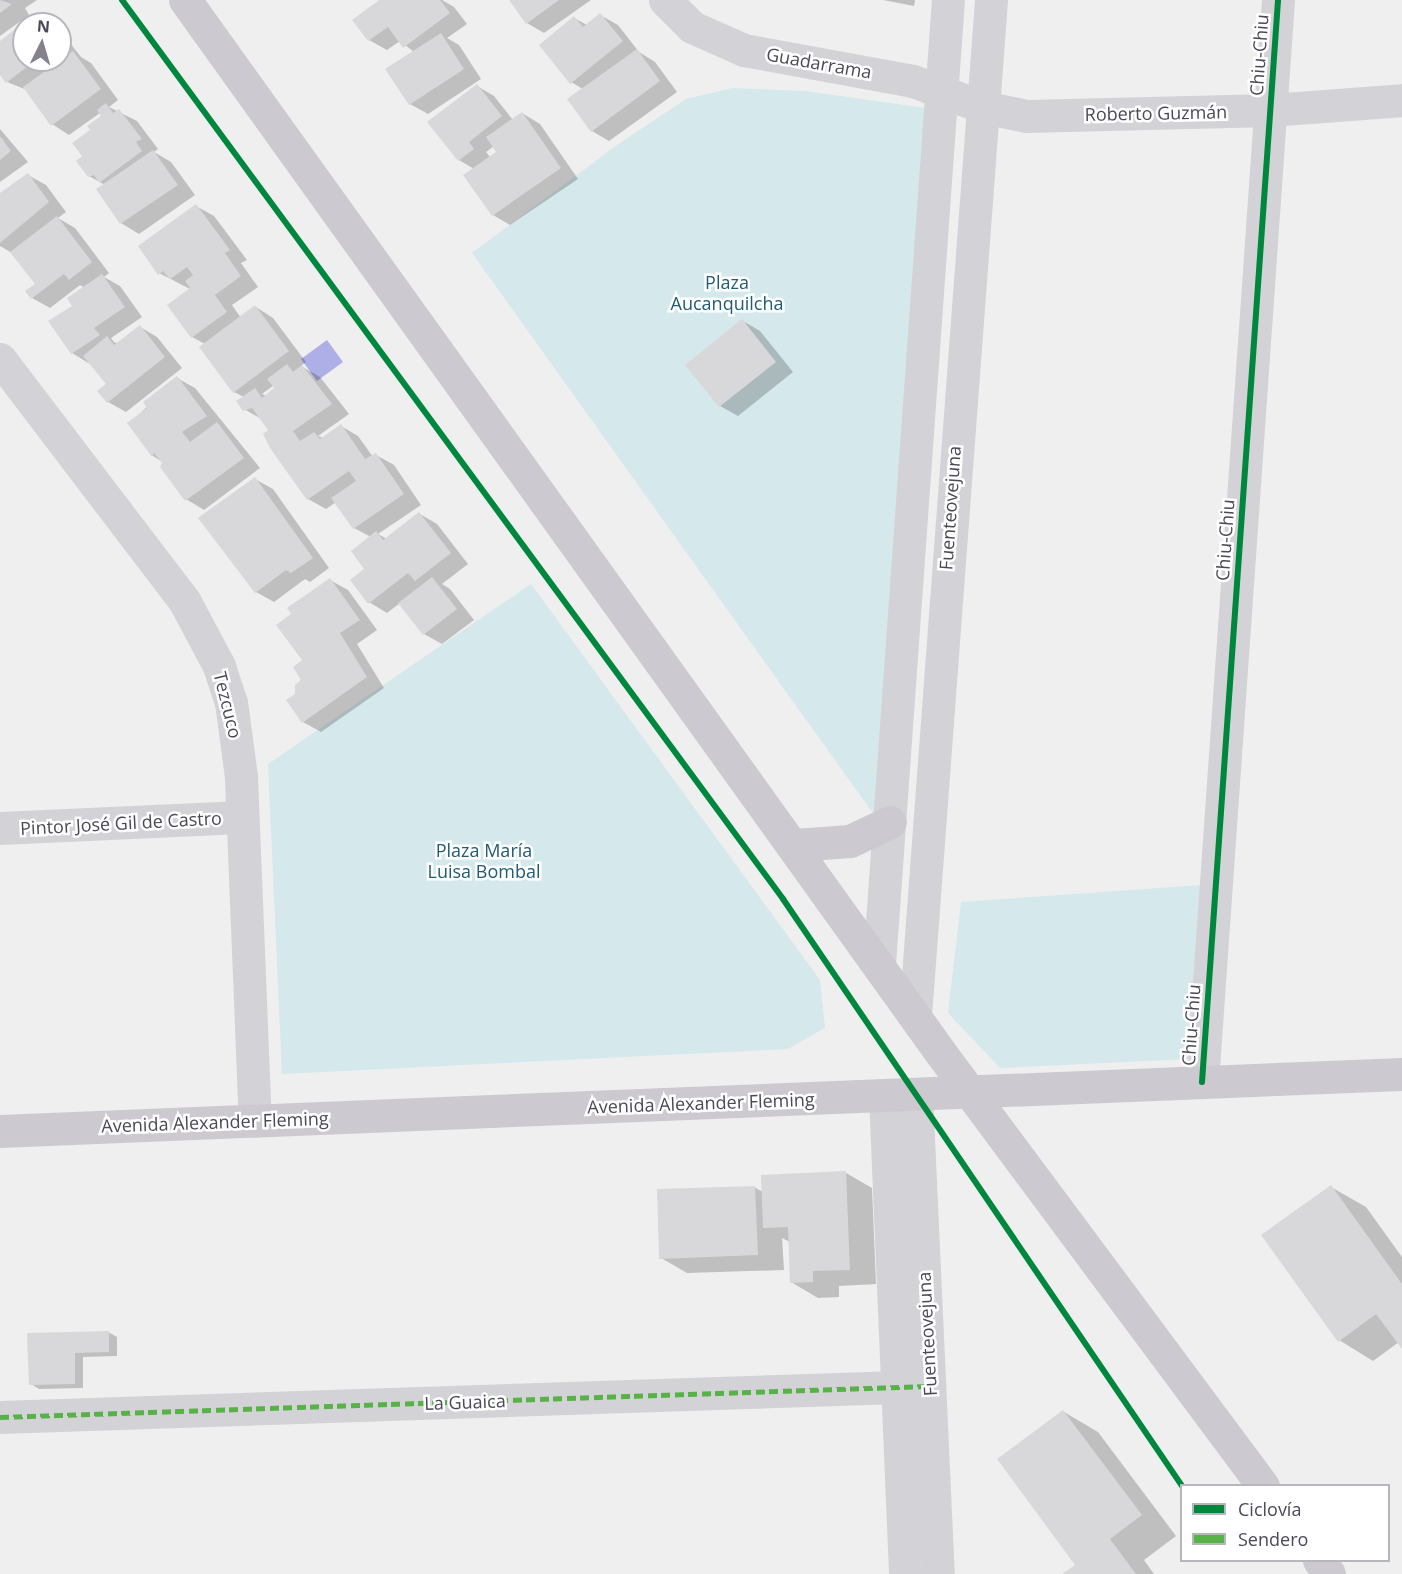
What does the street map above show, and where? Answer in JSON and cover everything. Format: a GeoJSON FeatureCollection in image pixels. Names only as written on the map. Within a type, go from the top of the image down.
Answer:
{"type":"FeatureCollection","features":[{"type":"Feature","properties":{"kind":"main road"},"geometry":{"type":"LineString","coordinates":[[185,0],[795,845],[970,1092],[1262,1484]]}},
{"type":"Feature","properties":{"kind":"main road"},"geometry":{"type":"LineString","coordinates":[[795,845],[850,841],[890,822]]}},
{"type":"Feature","properties":{"kind":"main road","name":"Avenida Alexander Fleming"},"geometry":{"type":"LineString","coordinates":[[0,1131],[1402,1074]]}},
{"type":"Feature","properties":{"kind":"street","name":"Guadarrama"},"geometry":{"type":"LineString","coordinates":[[665,0],[692,27],[744,50],[913,81],[983,107]]}},
{"type":"Feature","properties":{"kind":"street"},"geometry":{"type":"LineString","coordinates":[[879,964],[948,0]]}},
{"type":"Feature","properties":{"kind":"street","name":"Fuenteovejuna"},"geometry":{"type":"LineString","coordinates":[[915,1016],[951,488],[991,0]]}},
{"type":"Feature","properties":{"kind":"street","name":"Chiu-Chiu"},"geometry":{"type":"LineString","coordinates":[[1202,1082],[1278,0]]}},
{"type":"Feature","properties":{"kind":"street","name":"Roberto Guzmán"},"geometry":{"type":"LineString","coordinates":[[983,107],[1027,116],[1270,110],[1402,100]]}},
{"type":"Feature","properties":{"kind":"street","name":"Tezcuco"},"geometry":{"type":"LineString","coordinates":[[0,359],[185,602],[204,633],[231,702],[238,739],[255,1121]]}},
{"type":"Feature","properties":{"kind":"street","name":"Pintor José Gil de Castro"},"geometry":{"type":"LineString","coordinates":[[0,828],[242,817]]}},
{"type":"Feature","properties":{"kind":"street","name":"Fuenteovejuna"},"geometry":{"type":"LineString","coordinates":[[901,1095],[913,1387],[906,1574]]}},
{"type":"Feature","properties":{"kind":"street","name":"Fuenteovejuna"},"geometry":{"type":"LineString","coordinates":[[913,1387],[938,1574]]}},
{"type":"Feature","properties":{"kind":"street","name":"La Guaica"},"geometry":{"type":"LineString","coordinates":[[0,1417],[913,1387]]}},
{"type":"Feature","properties":{"kind":"green space","name":"Plaza Aucanquilcha"},"geometry":{"type":"Polygon","coordinates":[[[732,88],[805,91],[926,108],[875,816],[472,253],[617,145],[686,99],[732,88]]]}},
{"type":"Feature","properties":{"kind":"green space","name":"Plaza María Luisa Bombal"},"geometry":{"type":"Polygon","coordinates":[[[531,584],[820,980],[825,1028],[788,1049],[282,1074],[268,764],[531,584]]]}},
{"type":"Feature","properties":{"kind":"green space"},"geometry":{"type":"Polygon","coordinates":[[[1202,885],[1189,1059],[1000,1068],[948,1013],[961,902],[1202,885]]]}},
{"type":"Feature","properties":{"kind":"water"},"geometry":{"type":"Polygon","coordinates":[[[327,340],[343,362],[317,381],[301,359],[327,340]]]}},
{"type":"Feature","properties":{"kind":"building"},"geometry":{"type":"Polygon","coordinates":[[[0,0],[12,4],[0,13],[0,0]]]}},
{"type":"Feature","properties":{"kind":"building"},"geometry":{"type":"Polygon","coordinates":[[[379,0],[440,0],[450,13],[403,48],[388,27],[368,41],[352,20],[379,0]]]}},
{"type":"Feature","properties":{"kind":"building"},"geometry":{"type":"Polygon","coordinates":[[[509,0],[559,0],[526,24],[509,0]]]}},
{"type":"Feature","properties":{"kind":"building"},"geometry":{"type":"Polygon","coordinates":[[[600,13],[623,41],[570,84],[539,45],[574,16],[583,27],[600,13]]]}},
{"type":"Feature","properties":{"kind":"building"},"geometry":{"type":"Polygon","coordinates":[[[12,32],[12,72],[20,72],[6,83],[0,75],[0,41],[12,32]]]}},
{"type":"Feature","properties":{"kind":"building"},"geometry":{"type":"Polygon","coordinates":[[[441,33],[464,69],[409,105],[385,69],[441,33]]]}},
{"type":"Feature","properties":{"kind":"building"},"geometry":{"type":"Polygon","coordinates":[[[637,49],[660,81],[591,132],[567,99],[637,49]]]}},
{"type":"Feature","properties":{"kind":"building"},"geometry":{"type":"Polygon","coordinates":[[[72,52],[101,89],[51,126],[23,87],[44,72],[72,72],[72,52]]]}},
{"type":"Feature","properties":{"kind":"building"},"geometry":{"type":"Polygon","coordinates":[[[477,84],[502,116],[469,142],[474,149],[458,161],[427,122],[477,84]]]}},
{"type":"Feature","properties":{"kind":"building"},"geometry":{"type":"Polygon","coordinates":[[[106,103],[113,113],[119,109],[142,139],[136,142],[142,151],[99,183],[94,175],[88,177],[76,161],[82,156],[72,143],[90,130],[87,126],[101,116],[97,110],[106,103]]]}},
{"type":"Feature","properties":{"kind":"building"},"geometry":{"type":"Polygon","coordinates":[[[522,112],[561,168],[492,216],[463,175],[496,152],[486,137],[522,112]]]}},
{"type":"Feature","properties":{"kind":"building"},"geometry":{"type":"Polygon","coordinates":[[[0,136],[11,151],[0,160],[0,136]]]}},
{"type":"Feature","properties":{"kind":"building"},"geometry":{"type":"Polygon","coordinates":[[[153,150],[178,185],[120,224],[96,189],[153,150]]]}},
{"type":"Feature","properties":{"kind":"building"},"geometry":{"type":"Polygon","coordinates":[[[28,173],[49,202],[0,243],[0,193],[28,173]]]}},
{"type":"Feature","properties":{"kind":"building"},"geometry":{"type":"Polygon","coordinates":[[[196,204],[230,250],[225,253],[241,276],[215,295],[227,312],[191,338],[167,305],[190,288],[185,281],[193,275],[187,267],[170,279],[163,271],[158,275],[138,246],[196,204]]]}},
{"type":"Feature","properties":{"kind":"building"},"geometry":{"type":"Polygon","coordinates":[[[57,216],[92,262],[69,280],[64,274],[31,299],[25,291],[35,284],[10,252],[57,216]]]}},
{"type":"Feature","properties":{"kind":"building"},"geometry":{"type":"Polygon","coordinates":[[[102,274],[125,307],[94,328],[100,335],[71,354],[48,321],[72,306],[67,298],[102,274]]]}},
{"type":"Feature","properties":{"kind":"building"},"geometry":{"type":"Polygon","coordinates":[[[255,305],[289,351],[233,393],[199,347],[255,305]]]}},
{"type":"Feature","properties":{"kind":"building"},"geometry":{"type":"Polygon","coordinates":[[[742,319],[776,362],[719,407],[685,365],[742,319]]]}},
{"type":"Feature","properties":{"kind":"building"},"geometry":{"type":"Polygon","coordinates":[[[140,325],[165,357],[107,403],[97,391],[106,384],[83,356],[107,336],[114,345],[140,325]]]}},
{"type":"Feature","properties":{"kind":"building"},"geometry":{"type":"Polygon","coordinates":[[[287,364],[293,372],[302,365],[332,404],[293,431],[300,441],[314,432],[320,439],[341,424],[365,459],[376,453],[404,494],[353,529],[331,498],[356,481],[349,471],[307,500],[270,448],[263,434],[268,430],[252,408],[243,411],[236,401],[255,388],[262,398],[274,388],[267,379],[287,364]]]}},
{"type":"Feature","properties":{"kind":"building"},"geometry":{"type":"Polygon","coordinates":[[[177,376],[207,416],[182,432],[190,442],[217,422],[244,458],[185,501],[160,467],[162,463],[154,453],[152,457],[127,423],[147,408],[143,402],[177,376]]]}},
{"type":"Feature","properties":{"kind":"building"},"geometry":{"type":"Polygon","coordinates":[[[255,477],[313,558],[291,573],[286,570],[255,593],[198,518],[255,477]]]}},
{"type":"Feature","properties":{"kind":"building"},"geometry":{"type":"Polygon","coordinates":[[[419,512],[451,553],[415,581],[408,573],[368,604],[350,580],[364,569],[351,551],[376,531],[383,540],[419,512]]]}},
{"type":"Feature","properties":{"kind":"building"},"geometry":{"type":"Polygon","coordinates":[[[432,577],[457,609],[423,635],[398,603],[432,577]]]}},
{"type":"Feature","properties":{"kind":"building"},"geometry":{"type":"Polygon","coordinates":[[[330,578],[360,620],[340,633],[367,677],[302,723],[286,700],[295,694],[295,685],[301,680],[293,667],[302,660],[276,625],[291,614],[287,608],[330,578]]]}},
{"type":"Feature","properties":{"kind":"building"},"geometry":{"type":"Polygon","coordinates":[[[846,1171],[850,1270],[813,1271],[813,1282],[790,1283],[788,1227],[763,1228],[761,1175],[846,1171]]]}},
{"type":"Feature","properties":{"kind":"building"},"geometry":{"type":"Polygon","coordinates":[[[1331,1185],[1402,1284],[1402,1349],[1376,1314],[1338,1342],[1261,1235],[1331,1185]]]}},
{"type":"Feature","properties":{"kind":"building"},"geometry":{"type":"Polygon","coordinates":[[[755,1186],[758,1255],[659,1259],[657,1189],[755,1186]]]}},
{"type":"Feature","properties":{"kind":"building"},"geometry":{"type":"Polygon","coordinates":[[[109,1331],[109,1352],[75,1353],[75,1384],[29,1385],[27,1333],[109,1331]]]}},
{"type":"Feature","properties":{"kind":"building"},"geometry":{"type":"Polygon","coordinates":[[[1063,1410],[1142,1515],[1110,1539],[1136,1574],[1062,1574],[1075,1565],[997,1459],[1063,1410]]]}},
{"type":"Feature","properties":{"kind":"marked path"},"geometry":{"type":"LineString","coordinates":[[0,1417],[929,1386]]}},
{"type":"Feature","properties":{"kind":"cycle path"},"geometry":{"type":"LineString","coordinates":[[122,0],[783,899],[1181,1484]]}},
{"type":"Feature","properties":{"kind":"cycle path"},"geometry":{"type":"LineString","coordinates":[[1202,1082],[1278,0]]}}]}
